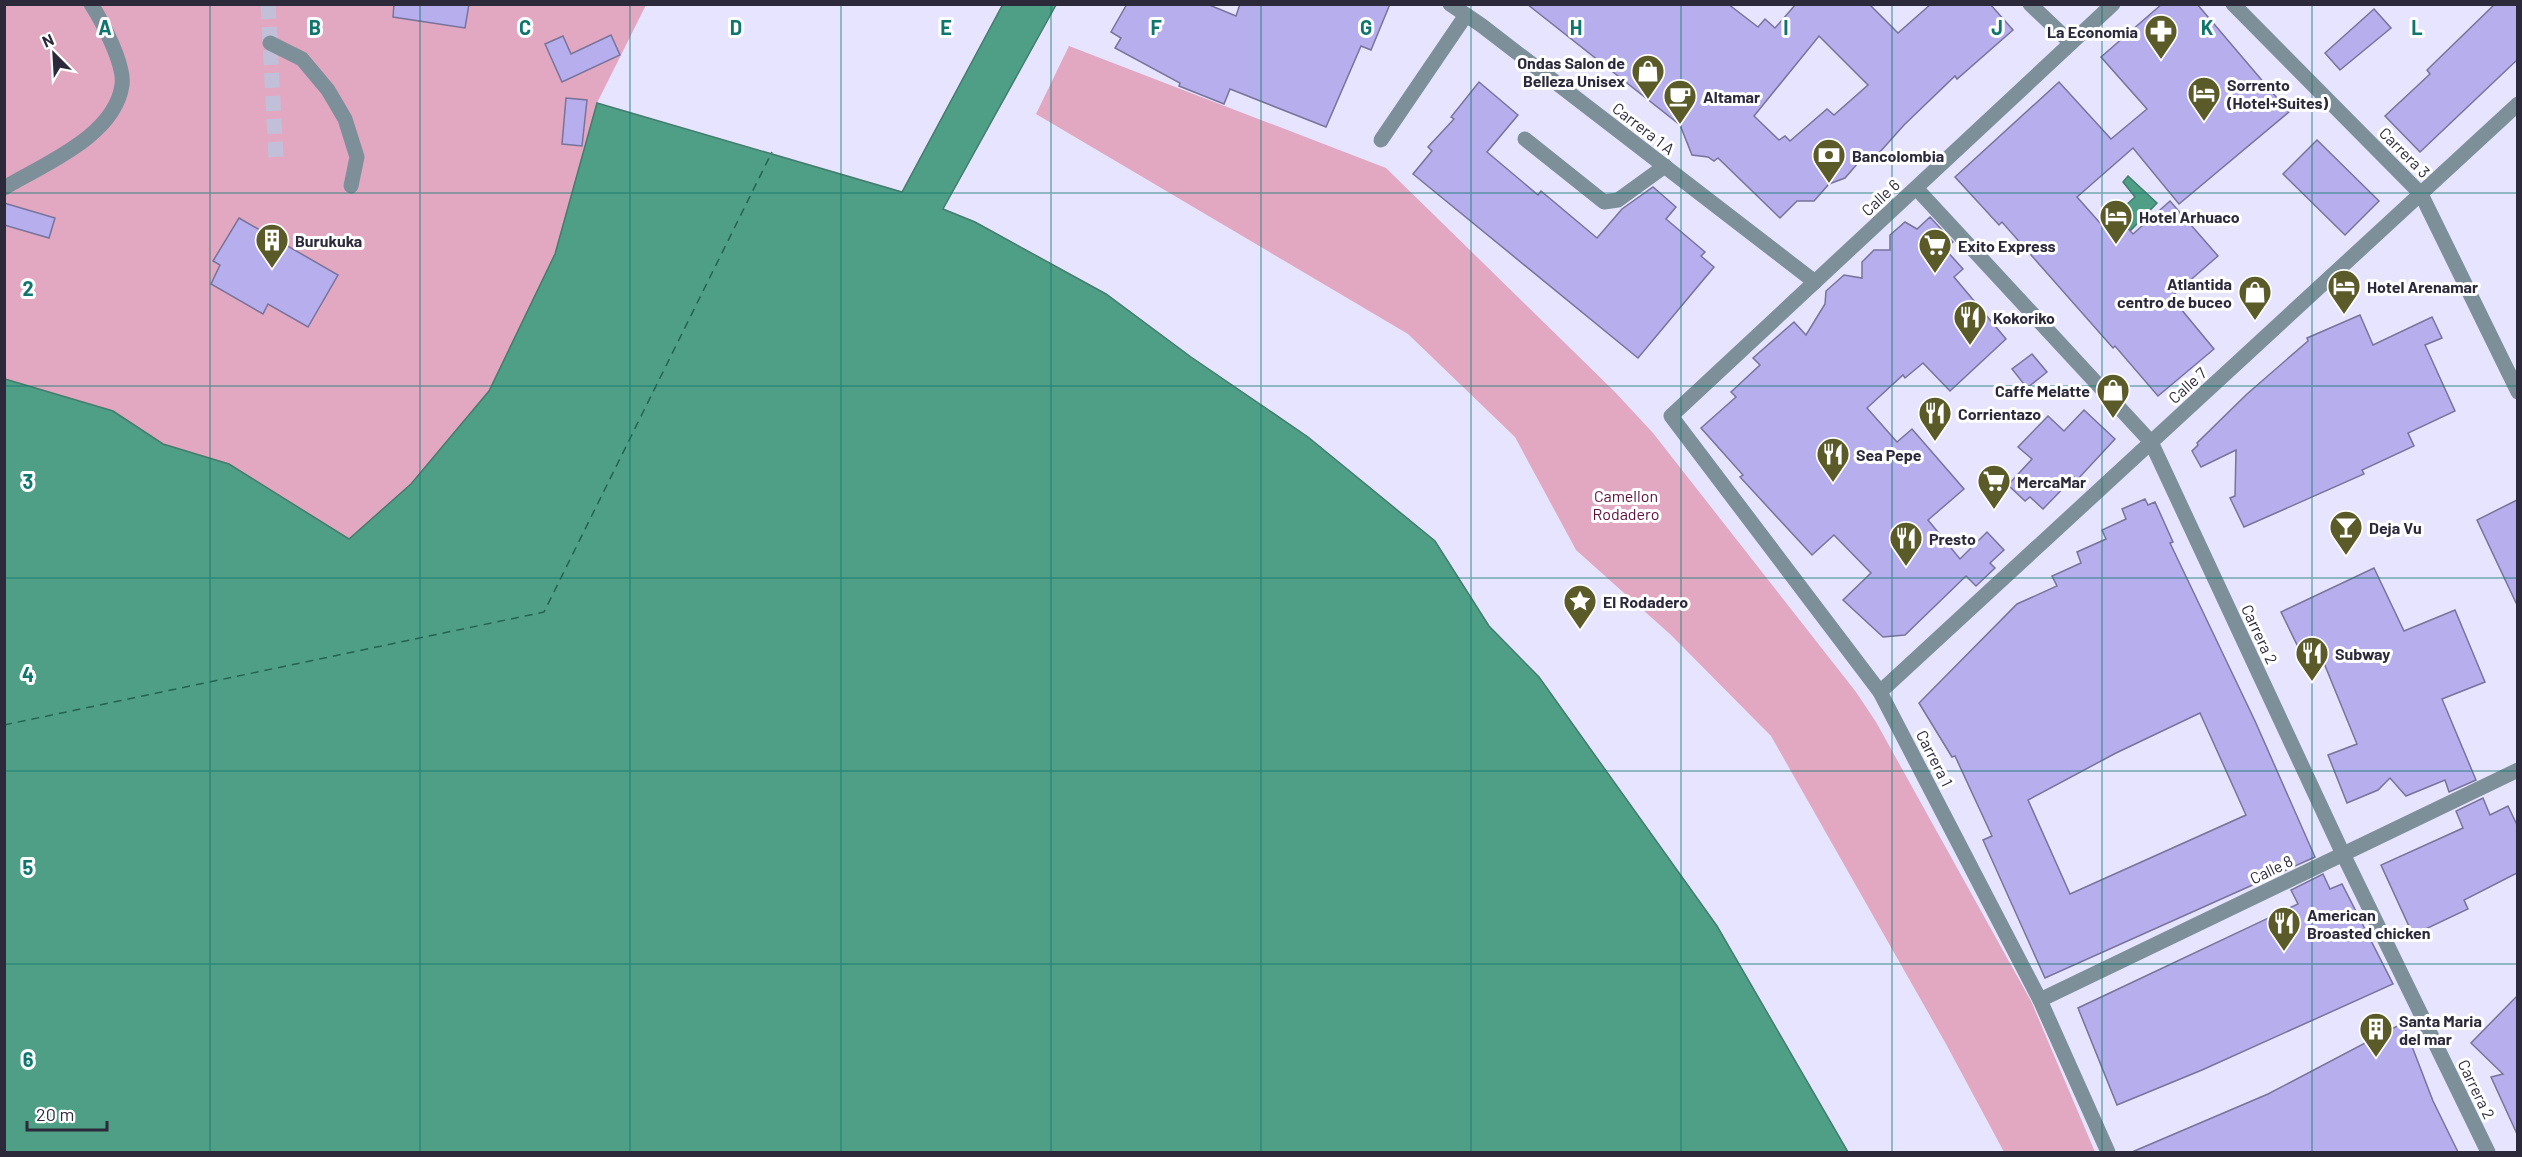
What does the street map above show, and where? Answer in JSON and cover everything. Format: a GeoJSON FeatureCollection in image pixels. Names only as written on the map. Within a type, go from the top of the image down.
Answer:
{"type":"FeatureCollection","features":[{"type":"Feature","properties":{"kind":"street"},"geometry":{"type":"LineString","coordinates":[[4,188],[91,136],[111,113],[122,84],[114,49],[102,21],[91,4]]}},
{"type":"Feature","properties":{"kind":"street","name":"Carrera 1 A"},"geometry":{"type":"LineString","coordinates":[[1450,4],[1815,282]]}},
{"type":"Feature","properties":{"kind":"street"},"geometry":{"type":"LineString","coordinates":[[2030,4],[2071,43]]}},
{"type":"Feature","properties":{"kind":"street","name":"Calle 6"},"geometry":{"type":"LineString","coordinates":[[1671,416],[2113,4]]}},
{"type":"Feature","properties":{"kind":"street","name":"Carrera 3"},"geometry":{"type":"LineString","coordinates":[[2233,4],[2421,194],[2517,392]]}},
{"type":"Feature","properties":{"kind":"street"},"geometry":{"type":"LineString","coordinates":[[1381,140],[1466,15]]}},
{"type":"Feature","properties":{"kind":"street"},"geometry":{"type":"LineString","coordinates":[[270,43],[302,59],[334,100],[345,119],[357,157],[351,186]]}},
{"type":"Feature","properties":{"kind":"street","name":"Calle 7"},"geometry":{"type":"LineString","coordinates":[[1880,692],[2517,104]]}},
{"type":"Feature","properties":{"kind":"street"},"geometry":{"type":"LineString","coordinates":[[1525,139],[1604,202],[1618,200],[1665,166]]}},
{"type":"Feature","properties":{"kind":"street","name":"Carrera 2"},"geometry":{"type":"LineString","coordinates":[[1916,188],[2151,442],[2343,854],[2488,1152]]}},
{"type":"Feature","properties":{"kind":"street","name":"Carrera 1"},"geometry":{"type":"LineString","coordinates":[[1671,416],[1880,692],[2040,1000],[2108,1152]]}},
{"type":"Feature","properties":{"kind":"street","name":"Calle 8"},"geometry":{"type":"LineString","coordinates":[[2040,1000],[2517,770]]}},
{"type":"Feature","properties":{"kind":"green space"},"geometry":{"type":"Polygon","coordinates":[[[5,5],[646,5],[597,103],[555,254],[489,391],[411,484],[349,539],[229,464],[163,444],[113,411],[5,379],[5,5]]]}},
{"type":"Feature","properties":{"kind":"green space","name":"Camellon Rodadero"},"geometry":{"type":"Polygon","coordinates":[[[1069,46],[1386,168],[1615,392],[1653,433],[1856,692],[1876,722],[2031,1001],[2095,1152],[2004,1152],[1946,1044],[1771,736],[1671,635],[1576,550],[1515,437],[1408,334],[1036,114],[1069,46]]]}},
{"type":"Feature","properties":{"kind":"shaded area"},"geometry":{"type":"Polygon","coordinates":[[[1003,4],[1056,5],[943,209],[975,222],[1106,294],[1191,357],[1308,437],[1435,541],[1489,626],[1539,677],[1717,926],[1848,1152],[5,1152],[5,379],[113,411],[163,444],[229,464],[349,539],[411,484],[489,391],[555,254],[597,103],[902,192],[1003,4]]]}},
{"type":"Feature","properties":{"kind":"shaded area"},"geometry":{"type":"Polygon","coordinates":[[[2128,176],[2157,203],[2130,231],[2116,214],[2135,197],[2123,182],[2128,176]]]}},
{"type":"Feature","properties":{"kind":"building"},"geometry":{"type":"Polygon","coordinates":[[[394,4],[469,4],[465,28],[393,17],[394,4]]]}},
{"type":"Feature","properties":{"kind":"building"},"geometry":{"type":"Polygon","coordinates":[[[1127,4],[1207,4],[1236,16],[1240,4],[1390,4],[1371,50],[1361,46],[1326,127],[1230,89],[1224,104],[1179,86],[1180,83],[1115,48],[1121,38],[1111,32],[1127,4]]]}},
{"type":"Feature","properties":{"kind":"building"},"geometry":{"type":"Polygon","coordinates":[[[1527,4],[1728,4],[1758,27],[1765,19],[1775,28],[1796,4],[1869,4],[1898,33],[1931,4],[1990,4],[2013,30],[1957,79],[1955,76],[1904,125],[1871,162],[1858,163],[1845,178],[1829,184],[1814,201],[1797,201],[1780,218],[1718,158],[1714,161],[1708,157],[1692,155],[1680,125],[1527,4]],[[1819,36],[1754,116],[1779,140],[1785,136],[1790,141],[1827,109],[1834,115],[1868,85],[1819,36]]]}},
{"type":"Feature","properties":{"kind":"building"},"geometry":{"type":"Polygon","coordinates":[[[2162,4],[2197,4],[2289,112],[2179,204],[2133,148],[2077,197],[2108,232],[2121,221],[2133,234],[2170,201],[2218,256],[2171,297],[2214,349],[2158,396],[2002,222],[1999,225],[1955,177],[2059,82],[2111,139],[2147,109],[2101,57],[2162,4]]]}},
{"type":"Feature","properties":{"kind":"building"},"geometry":{"type":"Polygon","coordinates":[[[2495,4],[2517,4],[2517,60],[2420,152],[2385,116],[2430,74],[2427,70],[2495,4]]]}},
{"type":"Feature","properties":{"kind":"building"},"geometry":{"type":"Polygon","coordinates":[[[2374,9],[2391,28],[2340,70],[2325,53],[2374,9]]]}},
{"type":"Feature","properties":{"kind":"building"},"geometry":{"type":"Polygon","coordinates":[[[611,35],[620,55],[562,82],[545,44],[563,36],[571,54],[611,35]]]}},
{"type":"Feature","properties":{"kind":"building"},"geometry":{"type":"Polygon","coordinates":[[[1479,82],[1518,115],[1487,152],[1538,195],[1541,191],[1597,238],[1622,209],[1653,187],[1676,207],[1666,219],[1705,252],[1701,256],[1714,267],[1638,358],[1413,174],[1432,151],[1428,147],[1454,119],[1451,117],[1479,82]]]}},
{"type":"Feature","properties":{"kind":"building"},"geometry":{"type":"Polygon","coordinates":[[[566,98],[587,100],[582,146],[562,144],[566,98]]]}},
{"type":"Feature","properties":{"kind":"building"},"geometry":{"type":"Polygon","coordinates":[[[2317,140],[2379,201],[2345,235],[2283,174],[2317,140]]]}},
{"type":"Feature","properties":{"kind":"building"},"geometry":{"type":"Polygon","coordinates":[[[4,203],[55,218],[49,238],[4,225],[4,203]]]}},
{"type":"Feature","properties":{"kind":"building"},"geometry":{"type":"Polygon","coordinates":[[[1930,217],[1953,242],[1945,249],[1963,269],[1954,277],[2006,339],[1950,391],[1923,363],[1905,378],[1903,375],[1867,408],[1897,442],[1912,429],[1964,489],[1928,520],[1960,559],[1987,532],[2004,550],[1990,563],[1995,568],[1976,586],[1966,576],[1905,635],[1883,637],[1843,600],[1871,573],[1834,535],[1812,555],[1740,477],[1743,475],[1701,428],[1736,397],[1731,392],[1760,365],[1753,358],[1794,322],[1806,335],[1825,304],[1826,291],[1844,275],[1862,278],[1862,262],[1874,250],[1890,250],[1890,235],[1905,222],[1917,229],[1930,217]]]}},
{"type":"Feature","properties":{"kind":"building","name":"Burukuka"},"geometry":{"type":"Polygon","coordinates":[[[239,218],[338,275],[308,327],[268,304],[263,314],[211,284],[220,265],[213,261],[239,218]]]}},
{"type":"Feature","properties":{"kind":"building"},"geometry":{"type":"Polygon","coordinates":[[[2360,315],[2373,345],[2432,317],[2442,338],[2425,345],[2455,411],[2408,433],[2414,446],[2362,470],[2364,474],[2244,527],[2230,498],[2235,496],[2236,450],[2201,467],[2192,451],[2198,445],[2197,443],[2247,394],[2308,341],[2307,338],[2360,315]]]}},
{"type":"Feature","properties":{"kind":"building"},"geometry":{"type":"Polygon","coordinates":[[[2032,354],[2047,372],[2027,388],[2012,369],[2032,354]]]}},
{"type":"Feature","properties":{"kind":"building"},"geometry":{"type":"Polygon","coordinates":[[[2084,410],[2115,439],[2077,480],[2074,477],[2043,509],[2030,497],[2025,501],[2008,485],[2032,459],[2018,447],[2048,416],[2064,431],[2084,410]]]}},
{"type":"Feature","properties":{"kind":"building"},"geometry":{"type":"Polygon","coordinates":[[[2145,499],[2148,505],[2155,502],[2173,542],[2170,543],[2255,721],[2315,857],[2045,978],[1983,840],[1992,836],[1955,756],[1952,757],[1919,703],[2017,604],[2057,586],[2052,576],[2081,563],[2077,552],[2106,539],[2102,530],[2126,519],[2122,509],[2145,499]],[[2200,713],[2116,753],[2028,800],[2070,894],[2246,815],[2200,713]]]}},
{"type":"Feature","properties":{"kind":"building"},"geometry":{"type":"Polygon","coordinates":[[[2517,500],[2517,605],[2477,520],[2517,500]]]}},
{"type":"Feature","properties":{"kind":"building"},"geometry":{"type":"Polygon","coordinates":[[[2374,568],[2404,631],[2455,610],[2485,682],[2442,699],[2476,780],[2449,792],[2445,780],[2406,796],[2390,778],[2378,790],[2347,803],[2328,755],[2357,744],[2317,646],[2301,653],[2281,612],[2374,568]]]}},
{"type":"Feature","properties":{"kind":"building"},"geometry":{"type":"Polygon","coordinates":[[[2483,798],[2490,815],[2508,806],[2517,825],[2517,873],[2464,900],[2468,909],[2413,935],[2381,865],[2463,828],[2456,811],[2483,798]]]}},
{"type":"Feature","properties":{"kind":"building"},"geometry":{"type":"Polygon","coordinates":[[[2323,874],[2330,889],[2342,884],[2393,984],[2202,1070],[2117,1105],[2078,1008],[2298,904],[2291,890],[2323,874]]]}},
{"type":"Feature","properties":{"kind":"building"},"geometry":{"type":"Polygon","coordinates":[[[2517,996],[2517,1134],[2491,1077],[2503,1074],[2471,1043],[2517,996]]]}},
{"type":"Feature","properties":{"kind":"building","name":"Santa Maria del mar"},"geometry":{"type":"Polygon","coordinates":[[[2403,1023],[2433,1101],[2458,1152],[2132,1152],[2268,1094],[2403,1023]]]}},
{"type":"Feature","properties":{"kind":"ferry route"},"geometry":{"type":"LineString","coordinates":[[4,725],[544,612],[772,152]]}},
{"type":"Feature","properties":{"kind":"tunnel"},"geometry":{"type":"LineString","coordinates":[[268,4],[276,159]]}},
{"type":"Feature","properties":{"kind":"place","name":"La Economia"},"geometry":{"type":"Point","coordinates":[2161,60]}},
{"type":"Feature","properties":{"kind":"place","name":"Ondas Salon de Belleza Unisex"},"geometry":{"type":"Point","coordinates":[1648,100]}},
{"type":"Feature","properties":{"kind":"place","name":"Sorrento (Hotel+Suites)"},"geometry":{"type":"Point","coordinates":[2204,122]}},
{"type":"Feature","properties":{"kind":"place","name":"Altamar"},"geometry":{"type":"Point","coordinates":[1680,125]}},
{"type":"Feature","properties":{"kind":"place","name":"Bancolombia"},"geometry":{"type":"Point","coordinates":[1829,184]}},
{"type":"Feature","properties":{"kind":"place","name":"Hotel Arhuaco"},"geometry":{"type":"Point","coordinates":[2116,245]}},
{"type":"Feature","properties":{"kind":"place","name":"Burukuka"},"geometry":{"type":"Point","coordinates":[272,269]}},
{"type":"Feature","properties":{"kind":"place","name":"Exito Express"},"geometry":{"type":"Point","coordinates":[1935,274]}},
{"type":"Feature","properties":{"kind":"place","name":"Hotel Arenamar"},"geometry":{"type":"Point","coordinates":[2344,315]}},
{"type":"Feature","properties":{"kind":"place","name":"Atlantida centro de buceo"},"geometry":{"type":"Point","coordinates":[2255,321]}},
{"type":"Feature","properties":{"kind":"place","name":"Kokoriko"},"geometry":{"type":"Point","coordinates":[1970,346]}},
{"type":"Feature","properties":{"kind":"place","name":"Caffe Melatte"},"geometry":{"type":"Point","coordinates":[2113,419]}},
{"type":"Feature","properties":{"kind":"place","name":"Corrientazo"},"geometry":{"type":"Point","coordinates":[1935,442]}},
{"type":"Feature","properties":{"kind":"place","name":"Sea Pepe"},"geometry":{"type":"Point","coordinates":[1833,483]}},
{"type":"Feature","properties":{"kind":"place","name":"MercaMar"},"geometry":{"type":"Point","coordinates":[1994,510]}},
{"type":"Feature","properties":{"kind":"place","name":"Deja Vu"},"geometry":{"type":"Point","coordinates":[2346,556]}},
{"type":"Feature","properties":{"kind":"place","name":"Presto"},"geometry":{"type":"Point","coordinates":[1906,567]}},
{"type":"Feature","properties":{"kind":"place","name":"El Rodadero"},"geometry":{"type":"Point","coordinates":[1580,630]}},
{"type":"Feature","properties":{"kind":"place","name":"Subway"},"geometry":{"type":"Point","coordinates":[2312,682]}},
{"type":"Feature","properties":{"kind":"place","name":"American Broasted chicken"},"geometry":{"type":"Point","coordinates":[2284,952]}},
{"type":"Feature","properties":{"kind":"place","name":"Santa Maria del mar"},"geometry":{"type":"Point","coordinates":[2376,1058]}}]}
